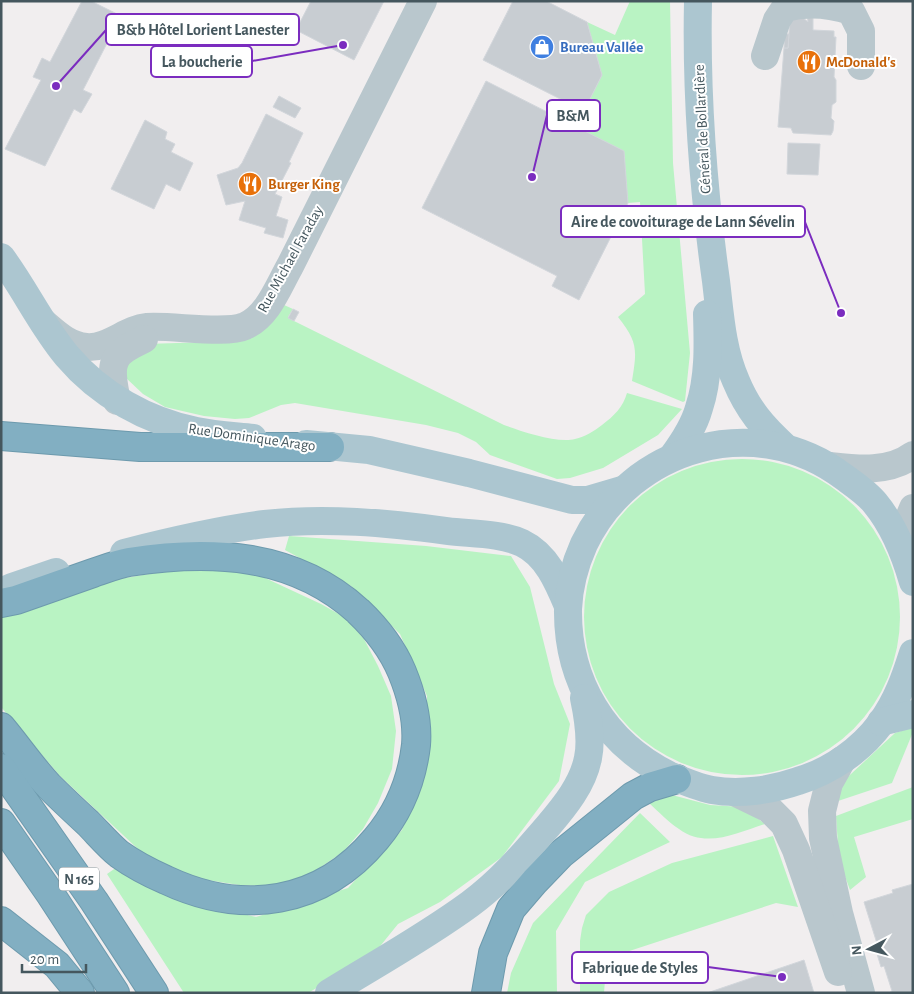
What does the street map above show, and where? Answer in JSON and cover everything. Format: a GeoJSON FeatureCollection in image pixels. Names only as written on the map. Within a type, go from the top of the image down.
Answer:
{"type":"FeatureCollection","features":[{"type":"Feature","properties":{"kind":"highway"},"geometry":{"type":"LineString","coordinates":[[1,436],[140,447],[330,447]]}},
{"type":"Feature","properties":{"kind":"highway"},"geometry":{"type":"LineString","coordinates":[[1,603],[16,600],[126,562],[186,555],[232,556],[276,565],[310,577],[335,592],[372,624],[395,654],[408,686],[414,712],[416,745],[409,779],[400,804],[384,830],[361,858],[315,887],[284,898],[251,901],[226,899],[185,889],[149,872],[119,853],[48,784],[1,727]]}},
{"type":"Feature","properties":{"kind":"highway","name":"N 165"},"geometry":{"type":"LineString","coordinates":[[1,768],[94,901],[154,993]]}},
{"type":"Feature","properties":{"kind":"highway"},"geometry":{"type":"LineString","coordinates":[[486,993],[493,953],[511,909],[535,881],[561,854],[633,796],[650,787],[677,778]]}},
{"type":"Feature","properties":{"kind":"highway","name":"N 165"},"geometry":{"type":"LineString","coordinates":[[1,823],[115,993]]}},
{"type":"Feature","properties":{"kind":"highway"},"geometry":{"type":"LineString","coordinates":[[1,921],[57,965],[80,993]]}},
{"type":"Feature","properties":{"kind":"highway"},"geometry":{"type":"LineString","coordinates":[[1,927],[57,965]]}},
{"type":"Feature","properties":{"kind":"main road","name":"Général de Bollardière"},"geometry":{"type":"LineString","coordinates":[[673,456],[687,437],[699,408],[706,376],[708,344],[693,154],[688,1]]}},
{"type":"Feature","properties":{"kind":"main road","name":"Général de Bollardière"},"geometry":{"type":"LineString","coordinates":[[698,1],[701,147],[708,225],[728,358],[735,380],[748,407],[758,421],[785,447]]}},
{"type":"Feature","properties":{"kind":"main road","name":"Rue Dominique Arago"},"geometry":{"type":"LineString","coordinates":[[1,257],[68,357],[117,400],[154,419],[196,431],[369,450],[469,473],[572,500],[588,500],[622,490]]}},
{"type":"Feature","properties":{"kind":"main road"},"geometry":{"type":"LineString","coordinates":[[329,993],[408,945],[471,903],[520,859],[563,808],[580,782],[588,759],[588,714],[568,633],[568,606],[572,580],[579,555],[590,531],[604,509],[622,490],[646,471],[673,456],[710,445],[748,442],[785,447],[808,455],[830,466],[874,501],[887,519],[905,554],[913,582]]}},
{"type":"Feature","properties":{"kind":"main road"},"geometry":{"type":"LineString","coordinates":[[1,592],[75,566],[200,534],[267,524],[342,521],[405,525],[502,538],[522,544],[539,555],[549,567],[558,580],[568,606]]}},
{"type":"Feature","properties":{"kind":"main road"},"geometry":{"type":"LineString","coordinates":[[581,684],[610,731],[630,750],[652,766],[695,786],[734,792],[782,787],[813,776],[842,760],[863,743],[881,722],[901,689],[913,653]]}},
{"type":"Feature","properties":{"kind":"main road"},"geometry":{"type":"LineString","coordinates":[[881,722],[913,714]]}},
{"type":"Feature","properties":{"kind":"street","name":"Rue Michael Faraday"},"geometry":{"type":"LineString","coordinates":[[117,400],[112,379],[113,364],[121,352],[146,338],[180,336],[245,326],[258,318],[268,306],[423,1]]}},
{"type":"Feature","properties":{"kind":"street"},"geometry":{"type":"LineString","coordinates":[[765,56],[777,20],[785,8],[812,4],[833,5],[851,11],[861,31],[861,66]]}},
{"type":"Feature","properties":{"kind":"street","name":"Rue Michael Faraday"},"geometry":{"type":"LineString","coordinates":[[43,322],[69,343],[88,347],[107,343],[145,327],[217,329]]}},
{"type":"Feature","properties":{"kind":"street"},"geometry":{"type":"LineString","coordinates":[[830,466],[861,469],[882,468],[913,455]]}},
{"type":"Feature","properties":{"kind":"street"},"geometry":{"type":"LineString","coordinates":[[905,554],[906,525],[913,508]]}},
{"type":"Feature","properties":{"kind":"street"},"geometry":{"type":"LineString","coordinates":[[842,760],[829,783],[822,811],[823,838],[837,903],[861,993]]}},
{"type":"Feature","properties":{"kind":"street"},"geometry":{"type":"LineString","coordinates":[[734,792],[769,810],[784,824],[796,850],[845,993]]}},
{"type":"Feature","properties":{"kind":"green space"},"geometry":{"type":"Polygon","coordinates":[[[630,1],[670,1],[673,163],[690,353],[685,401],[683,402],[632,381],[635,361],[633,340],[618,317],[645,294],[640,202],[628,203],[576,127],[602,75],[587,22],[615,35],[630,1]]]}},
{"type":"Feature","properties":{"kind":"green space"},"geometry":{"type":"Polygon","coordinates":[[[284,305],[293,309],[288,317],[294,321],[504,425],[540,436],[568,440],[586,435],[614,415],[623,403],[627,393],[682,409],[658,435],[603,468],[570,478],[557,479],[490,455],[476,442],[458,433],[426,425],[295,403],[281,405],[249,418],[235,419],[204,416],[165,407],[143,394],[125,377],[125,360],[145,344],[210,342],[284,305]]]}},
{"type":"Feature","properties":{"kind":"green space"},"geometry":{"type":"Polygon","coordinates":[[[742,459],[773,462],[803,471],[830,486],[854,505],[873,529],[888,556],[897,586],[900,617],[897,648],[888,678],[873,705],[854,729],[830,748],[803,763],[773,772],[742,775],[711,772],[681,763],[654,748],[630,729],[611,705],[596,678],[587,648],[584,617],[587,586],[596,556],[611,529],[630,505],[654,486],[681,471],[711,462],[742,459]]]}},
{"type":"Feature","properties":{"kind":"green space"},"geometry":{"type":"Polygon","coordinates":[[[289,536],[426,546],[511,556],[530,587],[554,684],[570,724],[559,781],[502,857],[440,902],[398,924],[373,955],[308,993],[184,993],[107,874],[117,867],[177,899],[256,917],[348,888],[402,830],[427,762],[427,696],[400,634],[351,586],[285,550],[289,536]]]}},
{"type":"Feature","properties":{"kind":"green space"},"geometry":{"type":"Polygon","coordinates":[[[232,570],[263,577],[346,618],[364,639],[391,696],[396,731],[392,769],[378,803],[363,829],[343,852],[315,871],[278,887],[239,885],[201,879],[168,867],[139,850],[60,776],[1,707],[1,617],[119,579],[167,571],[232,570]]]}},
{"type":"Feature","properties":{"kind":"green space"},"geometry":{"type":"Polygon","coordinates":[[[913,727],[913,732],[892,783],[832,803],[837,787],[895,733],[913,727]]]}},
{"type":"Feature","properties":{"kind":"green space"},"geometry":{"type":"Polygon","coordinates":[[[913,787],[913,819],[854,837],[866,877],[850,890],[839,860],[836,816],[913,787]]]}},
{"type":"Feature","properties":{"kind":"green space"},"geometry":{"type":"Polygon","coordinates":[[[672,795],[710,805],[743,807],[765,824],[733,835],[711,839],[689,835],[671,823],[649,803],[672,795]]]}},
{"type":"Feature","properties":{"kind":"green space"},"geometry":{"type":"Polygon","coordinates":[[[640,813],[670,842],[585,882],[556,931],[557,993],[507,993],[511,973],[533,923],[640,813]]]}},
{"type":"Feature","properties":{"kind":"green space"},"geometry":{"type":"Polygon","coordinates":[[[773,836],[798,907],[776,903],[611,957],[604,993],[580,993],[580,941],[582,928],[586,915],[609,892],[672,863],[773,836]]]}},
{"type":"Feature","properties":{"kind":"building"},"geometry":{"type":"Polygon","coordinates":[[[82,1],[91,1],[121,16],[83,90],[92,94],[81,113],[74,109],[45,166],[5,149],[41,80],[33,77],[42,58],[50,62],[82,1]]]}},
{"type":"Feature","properties":{"kind":"building"},"geometry":{"type":"Polygon","coordinates":[[[311,1],[384,1],[354,60],[296,30],[311,1]]]}},
{"type":"Feature","properties":{"kind":"building","name":"Bureau Vallée"},"geometry":{"type":"Polygon","coordinates":[[[513,1],[546,1],[587,22],[602,75],[584,111],[483,60],[513,1]]]}},
{"type":"Feature","properties":{"kind":"building","name":"McDonald's"},"geometry":{"type":"Polygon","coordinates":[[[807,14],[813,14],[813,30],[834,31],[834,37],[836,37],[834,77],[836,80],[836,102],[832,105],[831,118],[834,121],[831,135],[793,133],[791,128],[778,127],[784,48],[788,48],[790,19],[801,16],[808,22],[807,14]]]}},
{"type":"Feature","properties":{"kind":"building"},"geometry":{"type":"Polygon","coordinates":[[[785,34],[789,34],[788,48],[784,48],[785,34]]]}},
{"type":"Feature","properties":{"kind":"building"},"geometry":{"type":"Polygon","coordinates":[[[486,81],[624,151],[628,203],[579,300],[552,286],[557,276],[422,208],[486,81]]]}},
{"type":"Feature","properties":{"kind":"building"},"geometry":{"type":"Polygon","coordinates":[[[279,96],[301,108],[295,118],[273,107],[279,96]]]}},
{"type":"Feature","properties":{"kind":"building","name":"Burger King"},"geometry":{"type":"Polygon","coordinates":[[[266,114],[303,133],[289,162],[291,163],[275,194],[282,197],[276,216],[288,220],[283,238],[264,233],[266,228],[239,220],[245,201],[226,205],[217,175],[238,168],[266,114]]]}},
{"type":"Feature","properties":{"kind":"building"},"geometry":{"type":"Polygon","coordinates":[[[145,120],[167,132],[165,139],[175,144],[171,152],[193,163],[180,191],[166,184],[154,209],[111,189],[145,120]]]}},
{"type":"Feature","properties":{"kind":"building"},"geometry":{"type":"Polygon","coordinates":[[[788,143],[820,144],[818,175],[787,174],[788,143]]]}},
{"type":"Feature","properties":{"kind":"building"},"geometry":{"type":"Polygon","coordinates":[[[293,309],[299,312],[294,321],[288,318],[293,309]]]}},
{"type":"Feature","properties":{"kind":"building"},"geometry":{"type":"Polygon","coordinates":[[[913,884],[913,993],[889,993],[892,991],[884,966],[881,967],[877,954],[880,953],[864,902],[893,893],[892,890],[913,884]]]}},
{"type":"Feature","properties":{"kind":"building"},"geometry":{"type":"Polygon","coordinates":[[[804,960],[814,993],[707,993],[804,960]]]}},
{"type":"Feature","properties":{"kind":"place","name":"La boucherie"},"geometry":{"type":"Point","coordinates":[343,45]}},
{"type":"Feature","properties":{"kind":"place","name":"Bureau Vallée"},"geometry":{"type":"Point","coordinates":[542,47]}},
{"type":"Feature","properties":{"kind":"place","name":"McDonald's"},"geometry":{"type":"Point","coordinates":[809,62]}},
{"type":"Feature","properties":{"kind":"place","name":"B&b Hôtel Lorient Lanester"},"geometry":{"type":"Point","coordinates":[56,86]}},
{"type":"Feature","properties":{"kind":"place","name":"B&M"},"geometry":{"type":"Point","coordinates":[532,177]}},
{"type":"Feature","properties":{"kind":"place","name":"Burger King"},"geometry":{"type":"Point","coordinates":[250,184]}},
{"type":"Feature","properties":{"kind":"place","name":"Aire de covoiturage de Lann Sévelin"},"geometry":{"type":"Point","coordinates":[841,313]}},
{"type":"Feature","properties":{"kind":"place","name":"Fabrique de Styles"},"geometry":{"type":"Point","coordinates":[782,977]}}]}
